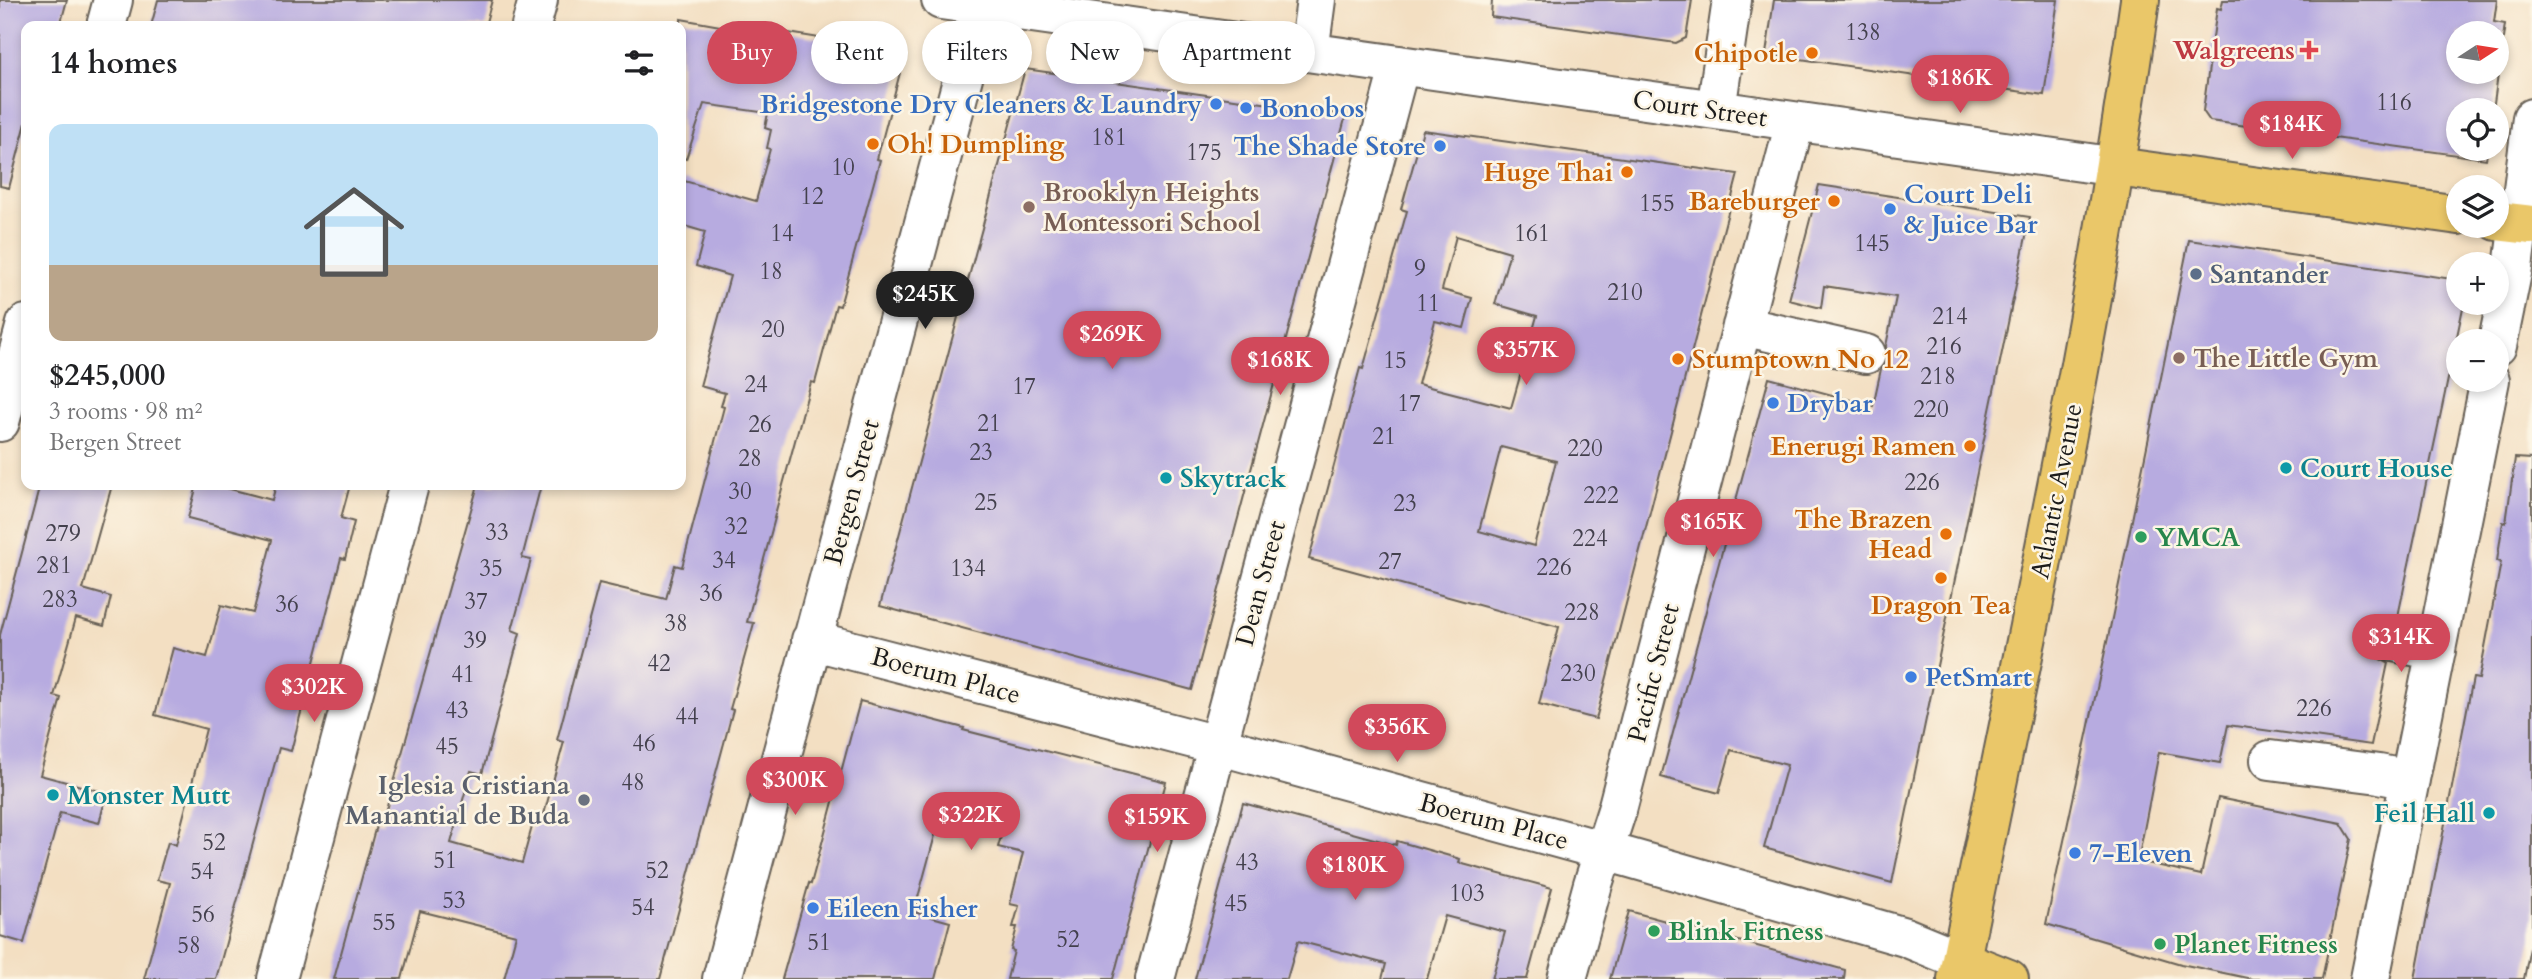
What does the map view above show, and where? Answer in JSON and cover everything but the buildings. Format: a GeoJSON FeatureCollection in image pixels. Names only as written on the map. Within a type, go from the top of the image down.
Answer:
{"type":"FeatureCollection","features":[{"type":"Feature","properties":{"kind":"main road","name":"Atlantic Avenue"},"geometry":{"type":"LineString","coordinates":[[1959,969],[2090,319],[2117,167],[2140,0]]}},
{"type":"Feature","properties":{"kind":"main road","name":"Court Street"},"geometry":{"type":"LineString","coordinates":[[2117,167],[2446,213]]}},
{"type":"Feature","properties":{"kind":"main road","name":"Boerum Place"},"geometry":{"type":"LineString","coordinates":[[1959,969],[2009,979]]}},
{"type":"Feature","properties":{"kind":"street"},"geometry":{"type":"LineString","coordinates":[[107,21],[113,0]]}},
{"type":"Feature","properties":{"kind":"street"},"geometry":{"type":"LineString","coordinates":[[532,21],[538,0]]}},
{"type":"Feature","properties":{"kind":"street","name":"Court Street"},"geometry":{"type":"LineString","coordinates":[[941,0],[1158,31]]}},
{"type":"Feature","properties":{"kind":"street"},"geometry":{"type":"LineString","coordinates":[[1313,21],[1316,0]]}},
{"type":"Feature","properties":{"kind":"street"},"geometry":{"type":"LineString","coordinates":[[1716,110],[1732,0]]}},
{"type":"Feature","properties":{"kind":"street","name":"Bergen Street"},"geometry":{"type":"LineString","coordinates":[[722,979],[982,6]]}},
{"type":"Feature","properties":{"kind":"street","name":"Court Street"},"geometry":{"type":"LineString","coordinates":[[1315,53],[2117,167]]}},
{"type":"Feature","properties":{"kind":"street","name":"Dean Street"},"geometry":{"type":"LineString","coordinates":[[1155,979],[1401,65]]}},
{"type":"Feature","properties":{"kind":"street"},"geometry":{"type":"LineString","coordinates":[[2500,329],[2513,268],[2516,223],[2532,118]]}},
{"type":"Feature","properties":{"kind":"street","name":"Pacific Street"},"geometry":{"type":"LineString","coordinates":[[1567,979],[1617,810],[1795,122]]}},
{"type":"Feature","properties":{"kind":"street"},"geometry":{"type":"LineString","coordinates":[[1742,326],[1866,354]]}},
{"type":"Feature","properties":{"kind":"street"},"geometry":{"type":"LineString","coordinates":[[0,422],[21,343]]}},
{"type":"Feature","properties":{"kind":"street"},"geometry":{"type":"LineString","coordinates":[[2370,979],[2488,392]]}},
{"type":"Feature","properties":{"kind":"street"},"geometry":{"type":"LineString","coordinates":[[277,979],[408,490]]}},
{"type":"Feature","properties":{"kind":"street","name":"Boerum Place"},"geometry":{"type":"LineString","coordinates":[[811,640],[1217,745],[1905,937],[1959,969]]}},
{"type":"Feature","properties":{"kind":"street"},"geometry":{"type":"LineString","coordinates":[[2393,642],[2436,651]]}},
{"type":"Feature","properties":{"kind":"street"},"geometry":{"type":"LineString","coordinates":[[2270,761],[2410,780]]}},
{"type":"Feature","properties":{"kind":"place","name":"Walgreens"},"geometry":{"type":"Point","coordinates":[2309,50]}},
{"type":"Feature","properties":{"kind":"place","name":"Chipotle"},"geometry":{"type":"Point","coordinates":[1812,53]}},
{"type":"Feature","properties":{"kind":"place","name":"Bridgestone Dry Cleaners & Laundry"},"geometry":{"type":"Point","coordinates":[1216,104]}},
{"type":"Feature","properties":{"kind":"place","name":"Bonobos"},"geometry":{"type":"Point","coordinates":[1246,108]}},
{"type":"Feature","properties":{"kind":"place","name":"Oh! Dumpling"},"geometry":{"type":"Point","coordinates":[873,144]}},
{"type":"Feature","properties":{"kind":"place","name":"The Shade Store"},"geometry":{"type":"Point","coordinates":[1440,146]}},
{"type":"Feature","properties":{"kind":"place","name":"Huge Thai"},"geometry":{"type":"Point","coordinates":[1627,172]}},
{"type":"Feature","properties":{"kind":"place","name":"Bareburger"},"geometry":{"type":"Point","coordinates":[1834,201]}},
{"type":"Feature","properties":{"kind":"place","name":"Brooklyn Heights Montessori School"},"geometry":{"type":"Point","coordinates":[1029,207]}},
{"type":"Feature","properties":{"kind":"place","name":"Court Deli & Juice Bar"},"geometry":{"type":"Point","coordinates":[1890,209]}},
{"type":"Feature","properties":{"kind":"place","name":"Santander"},"geometry":{"type":"Point","coordinates":[2196,274]}},
{"type":"Feature","properties":{"kind":"place","name":"The Little Gym"},"geometry":{"type":"Point","coordinates":[2179,358]}},
{"type":"Feature","properties":{"kind":"place","name":"Stumptown No 12"},"geometry":{"type":"Point","coordinates":[1678,359]}},
{"type":"Feature","properties":{"kind":"place","name":"Drybar"},"geometry":{"type":"Point","coordinates":[1773,403]}},
{"type":"Feature","properties":{"kind":"place","name":"Enerugi Ramen"},"geometry":{"type":"Point","coordinates":[1970,446]}},
{"type":"Feature","properties":{"kind":"place","name":"Court House"},"geometry":{"type":"Point","coordinates":[2286,468]}},
{"type":"Feature","properties":{"kind":"place","name":"Skytrack"},"geometry":{"type":"Point","coordinates":[1166,478]}},
{"type":"Feature","properties":{"kind":"place","name":"The Brazen Head"},"geometry":{"type":"Point","coordinates":[1946,534]}},
{"type":"Feature","properties":{"kind":"place","name":"YMCA"},"geometry":{"type":"Point","coordinates":[2141,537]}},
{"type":"Feature","properties":{"kind":"place","name":"Dragon Tea"},"geometry":{"type":"Point","coordinates":[1941,578]}},
{"type":"Feature","properties":{"kind":"place","name":"PetSmart"},"geometry":{"type":"Point","coordinates":[1911,677]}},
{"type":"Feature","properties":{"kind":"place","name":"Monster Mutt"},"geometry":{"type":"Point","coordinates":[53,795]}},
{"type":"Feature","properties":{"kind":"place","name":"Iglesia Cristiana Manantial de Buda"},"geometry":{"type":"Point","coordinates":[584,800]}},
{"type":"Feature","properties":{"kind":"place","name":"Feil Hall"},"geometry":{"type":"Point","coordinates":[2489,813]}},
{"type":"Feature","properties":{"kind":"place","name":"7-Eleven"},"geometry":{"type":"Point","coordinates":[2075,853]}},
{"type":"Feature","properties":{"kind":"place","name":"Eileen Fisher"},"geometry":{"type":"Point","coordinates":[813,908]}},
{"type":"Feature","properties":{"kind":"place","name":"Blink Fitness"},"geometry":{"type":"Point","coordinates":[1654,931]}},
{"type":"Feature","properties":{"kind":"place","name":"Planet Fitness"},"geometry":{"type":"Point","coordinates":[2160,944]}}]}
